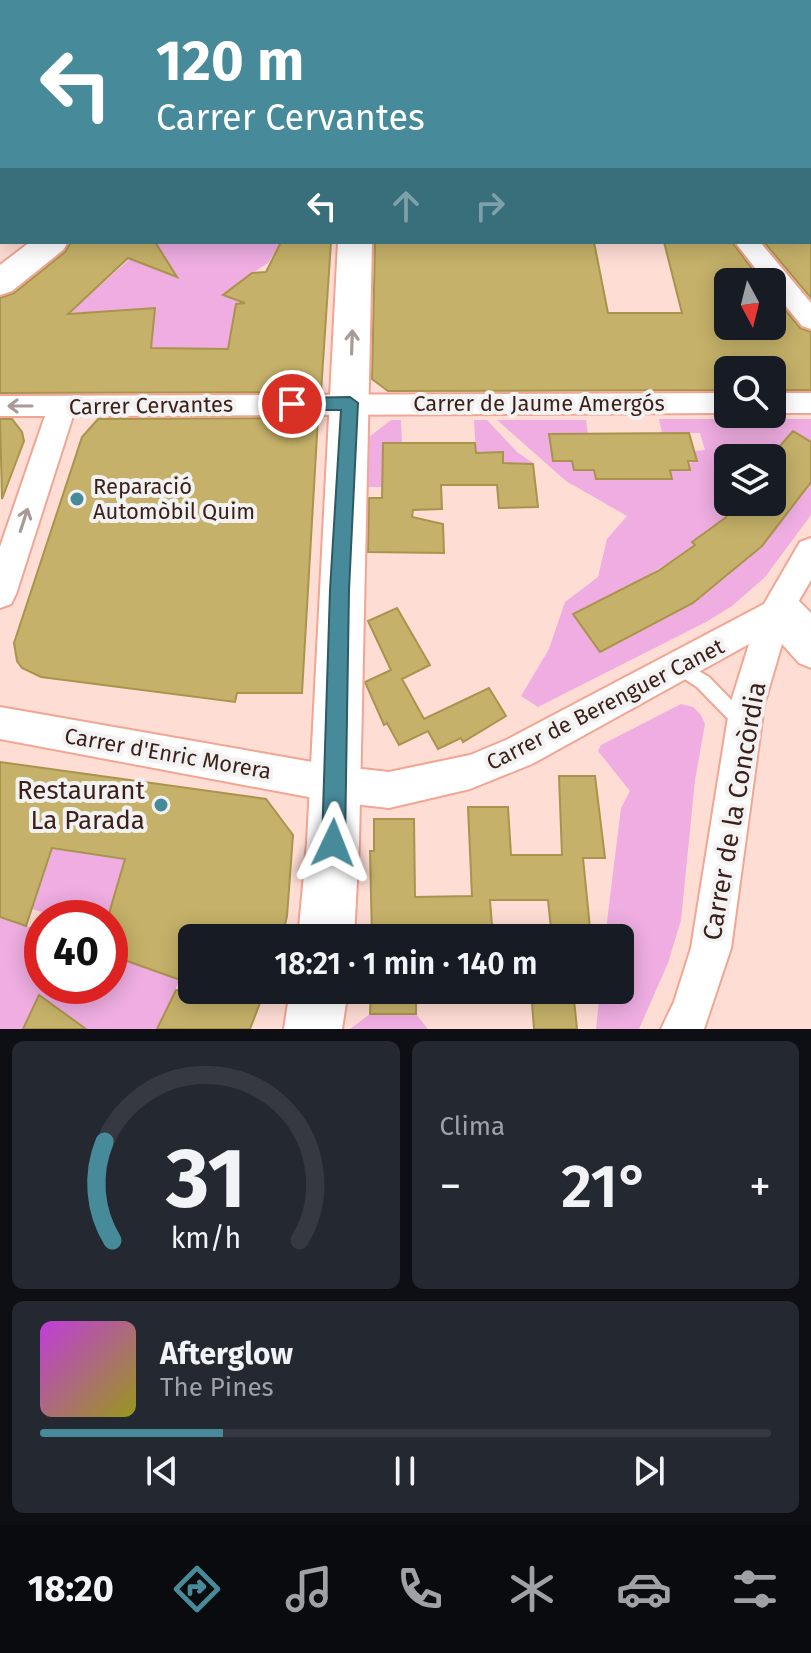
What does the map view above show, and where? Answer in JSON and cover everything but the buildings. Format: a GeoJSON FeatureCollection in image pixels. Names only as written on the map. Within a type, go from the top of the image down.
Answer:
{"type":"FeatureCollection","features":[{"type":"Feature","properties":{"kind":"street"},"geometry":{"type":"LineString","coordinates":[[0,283],[49,244]]}},
{"type":"Feature","properties":{"kind":"street"},"geometry":{"type":"LineString","coordinates":[[327,924],[355,244]]}},
{"type":"Feature","properties":{"kind":"street"},"geometry":{"type":"LineString","coordinates":[[749,244],[811,320]]}},
{"type":"Feature","properties":{"kind":"street","name":"Carrer de Jaume Amergós"},"geometry":{"type":"LineString","coordinates":[[350,403],[714,403]]}},
{"type":"Feature","properties":{"kind":"street","name":"Carrer Cervantes"},"geometry":{"type":"LineString","coordinates":[[0,406],[350,403]]}},
{"type":"Feature","properties":{"kind":"street"},"geometry":{"type":"LineString","coordinates":[[786,403],[811,403]]}},
{"type":"Feature","properties":{"kind":"street"},"geometry":{"type":"LineString","coordinates":[[0,594],[62,406]]}},
{"type":"Feature","properties":{"kind":"street","name":"Carrer de la Concòrdia"},"geometry":{"type":"LineString","coordinates":[[682,1029],[692,1010],[711,948],[743,724],[780,606],[811,551]]}},
{"type":"Feature","properties":{"kind":"street"},"geometry":{"type":"LineString","coordinates":[[780,606],[811,653]]}},
{"type":"Feature","properties":{"kind":"street","name":"Carrer de Berenguer Canet"},"geometry":{"type":"LineString","coordinates":[[335,784],[389,790],[470,772],[519,752],[680,667],[780,606]]}},
{"type":"Feature","properties":{"kind":"street","name":"Carrer d'Enric Morera"},"geometry":{"type":"LineString","coordinates":[[0,723],[335,784]]}},
{"type":"Feature","properties":{"kind":"street"},"geometry":{"type":"LineString","coordinates":[[313,1029],[317,1004]]}},
{"type":"Feature","properties":{"kind":"lane"},"geometry":{"type":"LineString","coordinates":[[780,606],[811,623]]}},
{"type":"Feature","properties":{"kind":"lane"},"geometry":{"type":"LineString","coordinates":[[680,667],[722,699],[743,724]]}},
{"type":"Feature","properties":{"kind":"shaded area"},"geometry":{"type":"Polygon","coordinates":[[[156,244],[280,244],[268,263],[243,279],[274,280],[239,374],[190,349],[151,348],[155,308],[83,322],[84,312],[69,313],[130,259],[164,271],[169,264],[156,244]]]}},
{"type":"Feature","properties":{"kind":"shaded area"},"geometry":{"type":"Polygon","coordinates":[[[659,419],[714,419],[714,428],[786,428],[786,419],[811,419],[811,442],[793,432],[782,444],[714,444],[714,516],[726,516],[702,538],[661,567],[574,614],[600,652],[692,603],[729,575],[727,572],[762,546],[811,477],[811,515],[765,577],[732,606],[538,707],[521,696],[549,649],[565,602],[598,577],[607,539],[627,516],[566,481],[497,420],[586,420],[588,434],[549,434],[552,451],[564,461],[572,461],[575,470],[594,470],[596,479],[671,479],[670,470],[696,461],[694,451],[705,450],[700,433],[662,433],[659,419]]]}},
{"type":"Feature","properties":{"kind":"shaded area"},"geometry":{"type":"Polygon","coordinates":[[[391,420],[401,420],[402,443],[383,444],[382,487],[362,487],[364,441],[391,420]]]}},
{"type":"Feature","properties":{"kind":"shaded area"},"geometry":{"type":"Polygon","coordinates":[[[474,420],[487,420],[517,452],[533,463],[534,474],[515,469],[514,463],[503,463],[502,452],[476,453],[474,420]]]}},
{"type":"Feature","properties":{"kind":"shaded area"},"geometry":{"type":"Polygon","coordinates":[[[681,704],[693,707],[705,724],[695,780],[681,920],[668,963],[639,1029],[596,1029],[599,1004],[634,1004],[634,924],[607,924],[621,808],[630,791],[598,751],[601,745],[681,704]]]}},
{"type":"Feature","properties":{"kind":"shaded area"},"geometry":{"type":"Polygon","coordinates":[[[53,848],[125,859],[112,900],[35,900],[53,848]]]}},
{"type":"Feature","properties":{"kind":"shaded area"},"geometry":{"type":"Polygon","coordinates":[[[0,917],[24,925],[24,1004],[35,1004],[23,1029],[0,1029],[0,917]]]}},
{"type":"Feature","properties":{"kind":"shaded area"},"geometry":{"type":"Polygon","coordinates":[[[128,961],[178,979],[157,1029],[86,1029],[50,1004],[128,1004],[128,961]]]}},
{"type":"Feature","properties":{"kind":"shaded area"},"geometry":{"type":"Polygon","coordinates":[[[370,1014],[416,1014],[428,1029],[350,1029],[370,1014]]]}},
{"type":"Feature","properties":{"kind":"place","name":"Reparació Automòbil Quim"},"geometry":{"type":"Point","coordinates":[77,499]}},
{"type":"Feature","properties":{"kind":"place","name":"Restaurant La Parada"},"geometry":{"type":"Point","coordinates":[161,805]}},
{"type":"Feature","properties":{"kind":"route"},"geometry":{"type":"LineString","coordinates":[[292,404],[350,403],[340,590],[333,843]]}}]}
